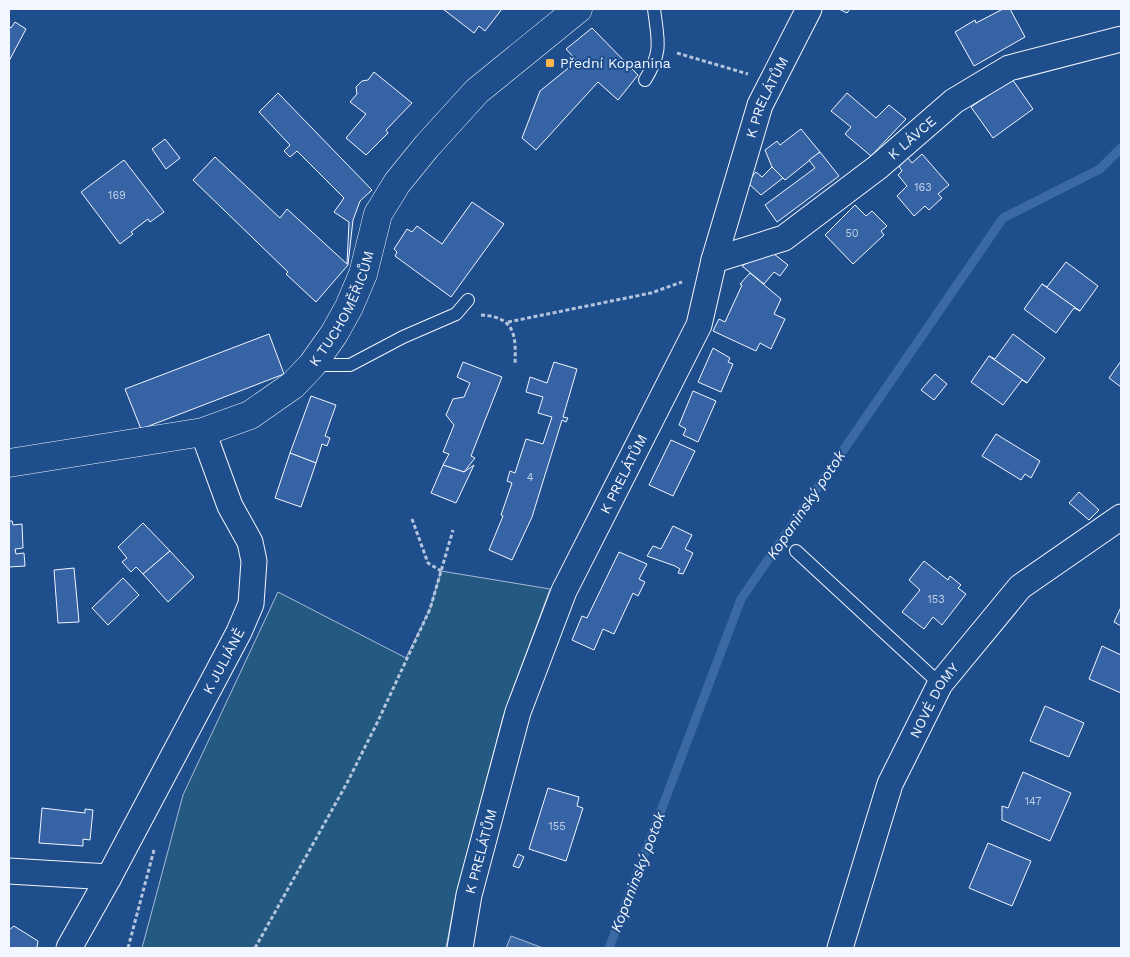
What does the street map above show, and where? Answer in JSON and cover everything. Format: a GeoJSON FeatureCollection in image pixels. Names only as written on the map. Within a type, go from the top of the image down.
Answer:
{"type":"FeatureCollection","features":[{"type":"Feature","properties":{"kind":"street","name":"K TUCHOMĚŘICŮM"},"geometry":{"type":"LineString","coordinates":[[9,463],[203,432],[250,415],[272,402],[312,365],[334,334],[363,274],[378,214],[386,198],[427,146],[471,98],[578,9]]}},
{"type":"Feature","properties":{"kind":"street","name":"K PRELÁTŮM"},"geometry":{"type":"LineString","coordinates":[[460,948],[469,895],[518,712],[564,592],[699,325],[714,260],[760,105],[809,9]]}},
{"type":"Feature","properties":{"kind":"street","name":"K LÁVCE"},"geometry":{"type":"LineString","coordinates":[[714,260],[784,238],[878,167],[954,101],[1009,68],[1121,39]]}},
{"type":"Feature","properties":{"kind":"street","name":"K JULIÁNĚ"},"geometry":{"type":"LineString","coordinates":[[69,948],[109,878],[239,632],[251,604],[254,561],[250,542],[230,506],[203,432]]}},
{"type":"Feature","properties":{"kind":"street","name":"NOVÉ DOMY"},"geometry":{"type":"LineString","coordinates":[[840,948],[890,784],[940,684],[1020,587],[1121,517]]}},
{"type":"Feature","properties":{"kind":"street"},"geometry":{"type":"LineString","coordinates":[[9,872],[109,878]]}},
{"type":"Feature","properties":{"kind":"lane"},"geometry":{"type":"LineString","coordinates":[[645,80],[656,61],[659,44],[654,9]]}},
{"type":"Feature","properties":{"kind":"lane"},"geometry":{"type":"LineString","coordinates":[[312,365],[350,365],[403,337],[456,314],[468,300]]}},
{"type":"Feature","properties":{"kind":"lane"},"geometry":{"type":"LineString","coordinates":[[796,551],[940,684]]}},
{"type":"Feature","properties":{"kind":"path"},"geometry":{"type":"LineString","coordinates":[[659,44],[673,52],[740,71],[771,86]]}},
{"type":"Feature","properties":{"kind":"path"},"geometry":{"type":"LineString","coordinates":[[456,314],[489,316],[508,322],[650,293]]}},
{"type":"Feature","properties":{"kind":"path"},"geometry":{"type":"LineString","coordinates":[[508,322],[516,336],[515,365]]}},
{"type":"Feature","properties":{"kind":"path"},"geometry":{"type":"LineString","coordinates":[[412,519],[428,563],[441,571]]}},
{"type":"Feature","properties":{"kind":"path"},"geometry":{"type":"LineString","coordinates":[[255,948],[347,783],[374,730],[430,609],[453,530]]}},
{"type":"Feature","properties":{"kind":"path"},"geometry":{"type":"LineString","coordinates":[[128,948],[151,870],[155,846]]}},
{"type":"Feature","properties":{"kind":"shaded area"},"geometry":{"type":"Polygon","coordinates":[[[441,571],[550,589],[503,717],[456,895],[446,948],[142,948],[183,795],[278,592],[406,658],[430,609],[441,571]]]}},
{"type":"Feature","properties":{"kind":"shaded area"},"geometry":{"type":"Polygon","coordinates":[[[511,936],[543,948],[506,948],[511,936]]]}},
{"type":"Feature","properties":{"kind":"building"},"geometry":{"type":"Polygon","coordinates":[[[443,9],[502,9],[485,31],[479,26],[474,33],[443,9]]]}},
{"type":"Feature","properties":{"kind":"building"},"geometry":{"type":"Polygon","coordinates":[[[839,9],[850,9],[847,13],[839,9]]]}},
{"type":"Feature","properties":{"kind":"building"},"geometry":{"type":"Polygon","coordinates":[[[1003,9],[1010,9],[1025,37],[974,66],[955,32],[975,20],[976,23],[1003,9]]]}},
{"type":"Feature","properties":{"kind":"building"},"geometry":{"type":"Polygon","coordinates":[[[15,22],[26,29],[9,61],[9,26],[11,28],[15,22]]]}},
{"type":"Feature","properties":{"kind":"building"},"geometry":{"type":"Polygon","coordinates":[[[592,28],[638,75],[618,100],[598,82],[536,150],[522,138],[540,91],[577,61],[566,49],[592,28]]]}},
{"type":"Feature","properties":{"kind":"building"},"geometry":{"type":"Polygon","coordinates":[[[374,72],[412,103],[386,130],[388,133],[366,155],[346,138],[366,114],[350,102],[357,94],[356,87],[362,81],[368,80],[374,72]]]}},
{"type":"Feature","properties":{"kind":"building"},"geometry":{"type":"Polygon","coordinates":[[[1012,79],[1033,109],[993,138],[971,107],[1012,79]]]}},
{"type":"Feature","properties":{"kind":"building"},"geometry":{"type":"Polygon","coordinates":[[[278,93],[372,190],[360,201],[353,220],[348,265],[316,302],[286,274],[288,272],[193,180],[215,157],[280,218],[287,209],[347,264],[349,222],[334,212],[344,198],[297,151],[290,157],[284,151],[290,145],[259,112],[278,93]]]}},
{"type":"Feature","properties":{"kind":"building"},"geometry":{"type":"Polygon","coordinates":[[[847,93],[876,118],[889,105],[906,119],[871,156],[845,134],[851,127],[831,111],[847,93]]]}},
{"type":"Feature","properties":{"kind":"building"},"geometry":{"type":"Polygon","coordinates":[[[801,129],[820,152],[785,180],[772,167],[765,150],[777,141],[780,145],[801,129]]]}},
{"type":"Feature","properties":{"kind":"building"},"geometry":{"type":"Polygon","coordinates":[[[165,139],[180,158],[166,169],[152,149],[165,139]]]}},
{"type":"Feature","properties":{"kind":"building"},"geometry":{"type":"Polygon","coordinates":[[[820,152],[839,176],[777,222],[765,205],[815,168],[809,160],[820,152]]]}},
{"type":"Feature","properties":{"kind":"building"},"geometry":{"type":"Polygon","coordinates":[[[922,154],[949,185],[938,194],[942,198],[929,210],[925,206],[914,216],[897,196],[907,186],[898,175],[902,171],[899,166],[908,158],[912,163],[922,154]]]}},
{"type":"Feature","properties":{"kind":"building"},"geometry":{"type":"Polygon","coordinates":[[[124,160],[164,212],[150,222],[148,219],[131,232],[133,234],[120,244],[81,192],[124,160]]]}},
{"type":"Feature","properties":{"kind":"building"},"geometry":{"type":"Polygon","coordinates":[[[772,167],[783,178],[761,195],[747,182],[756,172],[762,177],[772,167]]]}},
{"type":"Feature","properties":{"kind":"building"},"geometry":{"type":"Polygon","coordinates":[[[472,202],[504,224],[451,297],[395,256],[397,252],[394,249],[407,229],[412,232],[417,226],[442,244],[472,202]]]}},
{"type":"Feature","properties":{"kind":"building"},"geometry":{"type":"Polygon","coordinates":[[[855,205],[866,216],[872,211],[887,226],[881,231],[884,235],[853,264],[825,235],[855,205]]]}},
{"type":"Feature","properties":{"kind":"building"},"geometry":{"type":"Polygon","coordinates":[[[769,250],[788,265],[780,276],[774,272],[764,284],[742,266],[769,250]]]}},
{"type":"Feature","properties":{"kind":"building"},"geometry":{"type":"Polygon","coordinates":[[[1066,262],[1098,286],[1080,311],[1042,284],[1047,287],[1066,262]]]}},
{"type":"Feature","properties":{"kind":"building"},"geometry":{"type":"Polygon","coordinates":[[[750,273],[781,299],[774,314],[785,319],[771,349],[760,343],[756,351],[713,331],[719,319],[725,322],[742,285],[740,284],[750,273]]]}},
{"type":"Feature","properties":{"kind":"building"},"geometry":{"type":"Polygon","coordinates":[[[1042,284],[1080,311],[1074,308],[1056,333],[1024,309],[1042,284]]]}},
{"type":"Feature","properties":{"kind":"building"},"geometry":{"type":"Polygon","coordinates":[[[269,334],[284,374],[141,429],[125,389],[269,334]]]}},
{"type":"Feature","properties":{"kind":"building"},"geometry":{"type":"Polygon","coordinates":[[[1013,334],[1045,358],[1027,383],[989,356],[995,359],[1013,334]]]}},
{"type":"Feature","properties":{"kind":"building"},"geometry":{"type":"Polygon","coordinates":[[[713,348],[730,358],[728,362],[733,364],[721,392],[698,382],[713,348]]]}},
{"type":"Feature","properties":{"kind":"building"},"geometry":{"type":"Polygon","coordinates":[[[989,356],[1027,383],[1022,380],[1003,405],[971,382],[989,356]]]}},
{"type":"Feature","properties":{"kind":"building"},"geometry":{"type":"Polygon","coordinates":[[[1121,361],[1121,387],[1109,378],[1121,361]]]}},
{"type":"Feature","properties":{"kind":"building"},"geometry":{"type":"Polygon","coordinates":[[[463,362],[502,377],[471,456],[475,458],[464,472],[443,465],[449,454],[443,452],[454,425],[446,415],[453,399],[464,397],[470,383],[457,377],[463,362]]]}},
{"type":"Feature","properties":{"kind":"building"},"geometry":{"type":"Polygon","coordinates":[[[554,362],[577,369],[563,417],[568,418],[566,422],[562,420],[532,517],[512,560],[489,550],[503,516],[501,515],[512,483],[507,481],[510,471],[515,473],[526,439],[543,444],[552,417],[538,413],[543,397],[526,392],[530,377],[547,383],[554,362]]]}},
{"type":"Feature","properties":{"kind":"building"},"geometry":{"type":"Polygon","coordinates":[[[935,374],[947,384],[934,400],[921,390],[935,374]]]}},
{"type":"Feature","properties":{"kind":"building"},"geometry":{"type":"Polygon","coordinates":[[[693,391],[716,401],[698,442],[683,435],[686,429],[679,425],[693,391]]]}},
{"type":"Feature","properties":{"kind":"building"},"geometry":{"type":"Polygon","coordinates":[[[311,396],[336,405],[325,436],[330,438],[327,446],[322,444],[316,463],[290,453],[311,396]]]}},
{"type":"Feature","properties":{"kind":"building"},"geometry":{"type":"Polygon","coordinates":[[[996,434],[1040,461],[1031,478],[1025,474],[1021,480],[982,456],[996,434]]]}},
{"type":"Feature","properties":{"kind":"building"},"geometry":{"type":"Polygon","coordinates":[[[671,440],[695,451],[673,496],[649,485],[671,440]]]}},
{"type":"Feature","properties":{"kind":"building"},"geometry":{"type":"Polygon","coordinates":[[[290,453],[316,463],[301,507],[275,498],[290,453]]]}},
{"type":"Feature","properties":{"kind":"building"},"geometry":{"type":"Polygon","coordinates":[[[443,465],[464,472],[474,465],[456,503],[431,493],[443,465]]]}},
{"type":"Feature","properties":{"kind":"building"},"geometry":{"type":"Polygon","coordinates":[[[1079,492],[1099,510],[1089,520],[1069,503],[1079,492]]]}},
{"type":"Feature","properties":{"kind":"building"},"geometry":{"type":"Polygon","coordinates":[[[9,521],[12,521],[13,525],[22,524],[23,548],[15,549],[16,554],[24,553],[25,566],[9,567],[9,521]]]}},
{"type":"Feature","properties":{"kind":"building"},"geometry":{"type":"Polygon","coordinates":[[[143,523],[170,551],[143,574],[136,567],[131,572],[122,562],[127,558],[118,547],[143,523]]]}},
{"type":"Feature","properties":{"kind":"building"},"geometry":{"type":"Polygon","coordinates":[[[673,526],[692,535],[685,549],[693,553],[683,574],[678,573],[680,569],[675,566],[647,556],[653,546],[661,549],[673,526]]]}},
{"type":"Feature","properties":{"kind":"building"},"geometry":{"type":"Polygon","coordinates":[[[170,551],[194,577],[168,602],[143,574],[170,551]]]}},
{"type":"Feature","properties":{"kind":"building"},"geometry":{"type":"Polygon","coordinates":[[[619,552],[647,564],[639,579],[645,582],[638,596],[633,593],[614,634],[603,629],[594,650],[572,640],[582,616],[587,618],[619,552]]]}},
{"type":"Feature","properties":{"kind":"building"},"geometry":{"type":"Polygon","coordinates":[[[924,561],[948,580],[950,576],[961,585],[958,588],[966,594],[942,625],[933,617],[924,629],[902,612],[920,590],[909,580],[924,561]]]}},
{"type":"Feature","properties":{"kind":"building"},"geometry":{"type":"Polygon","coordinates":[[[74,568],[79,622],[58,623],[54,570],[74,568]]]}},
{"type":"Feature","properties":{"kind":"building"},"geometry":{"type":"Polygon","coordinates":[[[123,578],[139,595],[108,625],[92,608],[123,578]]]}},
{"type":"Feature","properties":{"kind":"building"},"geometry":{"type":"Polygon","coordinates":[[[1121,607],[1121,626],[1114,622],[1121,607]]]}},
{"type":"Feature","properties":{"kind":"building"},"geometry":{"type":"Polygon","coordinates":[[[1102,646],[1121,655],[1121,693],[1089,679],[1102,646]]]}},
{"type":"Feature","properties":{"kind":"building"},"geometry":{"type":"Polygon","coordinates":[[[1045,706],[1084,723],[1069,757],[1030,741],[1045,706]]]}},
{"type":"Feature","properties":{"kind":"building"},"geometry":{"type":"Polygon","coordinates":[[[1023,772],[1071,793],[1050,841],[1002,820],[1002,806],[1008,808],[1023,772]]]}},
{"type":"Feature","properties":{"kind":"building"},"geometry":{"type":"Polygon","coordinates":[[[548,788],[579,797],[577,806],[583,808],[566,861],[529,849],[548,788]]]}},
{"type":"Feature","properties":{"kind":"building"},"geometry":{"type":"Polygon","coordinates":[[[42,808],[85,813],[85,809],[93,810],[90,840],[83,839],[83,846],[39,843],[42,808]]]}},
{"type":"Feature","properties":{"kind":"building"},"geometry":{"type":"Polygon","coordinates":[[[988,843],[1031,861],[1012,906],[969,888],[988,843]]]}},
{"type":"Feature","properties":{"kind":"building"},"geometry":{"type":"Polygon","coordinates":[[[518,854],[524,857],[519,868],[513,866],[518,854]]]}},
{"type":"Feature","properties":{"kind":"building"},"geometry":{"type":"Polygon","coordinates":[[[14,926],[38,941],[37,947],[39,948],[9,948],[9,930],[14,926]]]}},
{"type":"Feature","properties":{"kind":"waterway","name":"Kopaninský potok"},"geometry":{"type":"LineString","coordinates":[[609,948],[741,599],[1003,218],[1100,169],[1121,148]]}},
{"type":"Feature","properties":{"kind":"place","name":"Přední Kopanina"},"geometry":{"type":"Point","coordinates":[550,63]}}]}
